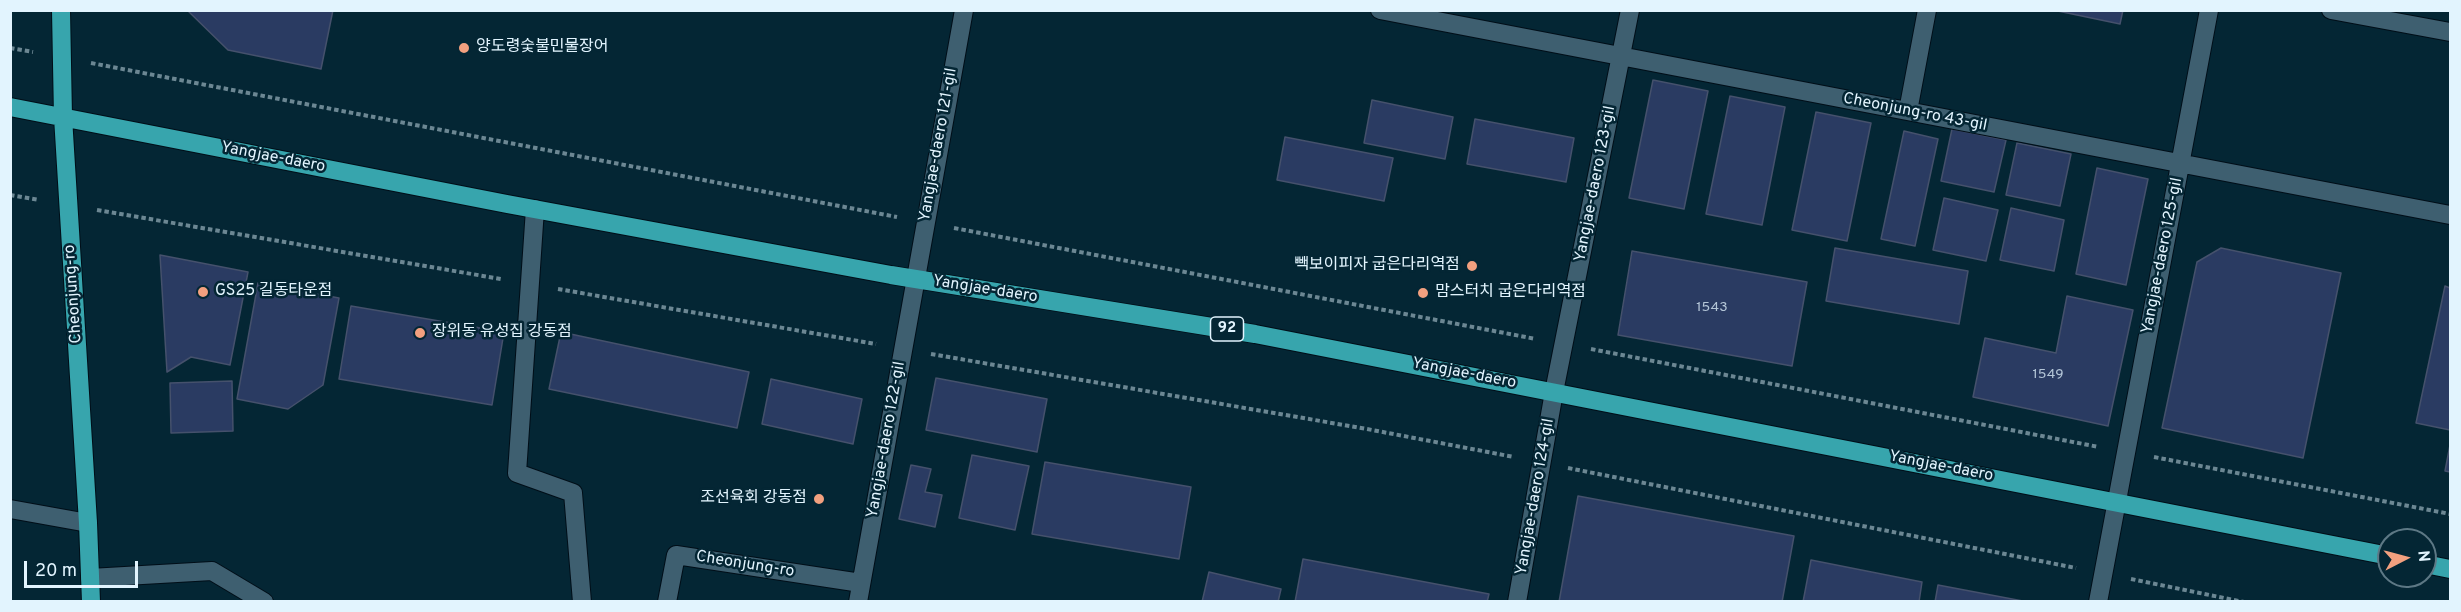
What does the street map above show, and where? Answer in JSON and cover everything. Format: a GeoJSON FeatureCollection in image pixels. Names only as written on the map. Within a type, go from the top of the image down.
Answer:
{"type":"FeatureCollection","features":[{"type":"Feature","properties":{"kind":"main road","name":"Cheonjung-ro"},"geometry":{"type":"LineString","coordinates":[[61,10],[63,117],[91,602]]}},
{"type":"Feature","properties":{"kind":"main road","name":"Yangjae-daero"},"geometry":{"type":"LineString","coordinates":[[10,107],[536,209],[915,279],[1255,334],[2377,554]]}},
{"type":"Feature","properties":{"kind":"street","name":"Yangjae-daero 121-gil"},"geometry":{"type":"LineString","coordinates":[[915,279],[964,10]]}},
{"type":"Feature","properties":{"kind":"street","name":"Cheonjung-ro 43-gil"},"geometry":{"type":"LineString","coordinates":[[1380,10],[2451,215]]}},
{"type":"Feature","properties":{"kind":"street","name":"Yangjae-daero 123-gil"},"geometry":{"type":"LineString","coordinates":[[1554,392],[1630,10]]}},
{"type":"Feature","properties":{"kind":"street"},"geometry":{"type":"LineString","coordinates":[[1908,111],[1927,10]]}},
{"type":"Feature","properties":{"kind":"street","name":"Yangjae-daero 125-gil"},"geometry":{"type":"LineString","coordinates":[[2098,602],[2209,10]]}},
{"type":"Feature","properties":{"kind":"street"},"geometry":{"type":"LineString","coordinates":[[2331,10],[2451,32]]}},
{"type":"Feature","properties":{"kind":"street"},"geometry":{"type":"LineString","coordinates":[[536,209],[517,473],[573,493],[582,602]]}},
{"type":"Feature","properties":{"kind":"street","name":"Yangjae-daero 122-gil"},"geometry":{"type":"LineString","coordinates":[[860,592],[915,279]]}},
{"type":"Feature","properties":{"kind":"street","name":"Yangjae-daero 124-gil"},"geometry":{"type":"LineString","coordinates":[[1517,602],[1554,392]]}},
{"type":"Feature","properties":{"kind":"street"},"geometry":{"type":"LineString","coordinates":[[10,508],[88,523]]}},
{"type":"Feature","properties":{"kind":"street","name":"Cheonjung-ro"},"geometry":{"type":"LineString","coordinates":[[667,602],[676,555],[860,592]]}},
{"type":"Feature","properties":{"kind":"street"},"geometry":{"type":"LineString","coordinates":[[90,578],[212,571],[264,602]]}},
{"type":"Feature","properties":{"kind":"path"},"geometry":{"type":"LineString","coordinates":[[10,48],[2451,514]]}},
{"type":"Feature","properties":{"kind":"path"},"geometry":{"type":"LineString","coordinates":[[10,195],[1367,429],[2244,602]]}},
{"type":"Feature","properties":{"kind":"building"},"geometry":{"type":"Polygon","coordinates":[[[187,10],[333,10],[321,69],[228,50],[187,10]]]}},
{"type":"Feature","properties":{"kind":"building"},"geometry":{"type":"Polygon","coordinates":[[[2053,10],[2123,10],[2120,24],[2053,10]]]}},
{"type":"Feature","properties":{"kind":"building"},"geometry":{"type":"Polygon","coordinates":[[[1653,80],[1708,91],[1684,209],[1629,198],[1653,80]]]}},
{"type":"Feature","properties":{"kind":"building"},"geometry":{"type":"Polygon","coordinates":[[[1730,96],[1785,107],[1762,225],[1706,214],[1730,96]]]}},
{"type":"Feature","properties":{"kind":"building"},"geometry":{"type":"Polygon","coordinates":[[[1372,100],[1453,117],[1445,159],[1364,143],[1372,100]]]}},
{"type":"Feature","properties":{"kind":"building"},"geometry":{"type":"Polygon","coordinates":[[[1816,112],[1871,123],[1847,241],[1792,230],[1816,112]]]}},
{"type":"Feature","properties":{"kind":"building"},"geometry":{"type":"Polygon","coordinates":[[[1475,119],[1574,138],[1566,182],[1467,164],[1475,119]]]}},
{"type":"Feature","properties":{"kind":"building"},"geometry":{"type":"Polygon","coordinates":[[[1952,129],[2006,140],[1994,192],[1941,181],[1952,129]]]}},
{"type":"Feature","properties":{"kind":"building"},"geometry":{"type":"Polygon","coordinates":[[[1904,131],[1938,139],[1915,246],[1881,239],[1904,131]]]}},
{"type":"Feature","properties":{"kind":"building"},"geometry":{"type":"Polygon","coordinates":[[[1285,137],[1393,158],[1384,201],[1277,180],[1285,137]]]}},
{"type":"Feature","properties":{"kind":"building"},"geometry":{"type":"Polygon","coordinates":[[[2017,143],[2071,154],[2060,206],[2006,195],[2017,143]]]}},
{"type":"Feature","properties":{"kind":"building"},"geometry":{"type":"Polygon","coordinates":[[[2097,168],[2148,179],[2126,285],[2076,274],[2097,168]]]}},
{"type":"Feature","properties":{"kind":"building"},"geometry":{"type":"Polygon","coordinates":[[[1944,198],[1998,210],[1986,261],[1933,250],[1944,198]]]}},
{"type":"Feature","properties":{"kind":"building"},"geometry":{"type":"Polygon","coordinates":[[[2011,208],[2064,220],[2054,271],[2000,260],[2011,208]]]}},
{"type":"Feature","properties":{"kind":"building"},"geometry":{"type":"Polygon","coordinates":[[[1835,248],[1968,271],[1959,324],[1826,301],[1835,248]]]}},
{"type":"Feature","properties":{"kind":"building"},"geometry":{"type":"Polygon","coordinates":[[[2221,248],[2341,273],[2303,458],[2162,428],[2197,262],[2221,248]]]}},
{"type":"Feature","properties":{"kind":"building"},"geometry":{"type":"Polygon","coordinates":[[[1632,251],[1807,282],[1792,366],[1618,335],[1632,251]]]}},
{"type":"Feature","properties":{"kind":"building"},"geometry":{"type":"Polygon","coordinates":[[[160,255],[248,272],[230,365],[191,357],[167,372],[160,255]]]}},
{"type":"Feature","properties":{"kind":"building"},"geometry":{"type":"Polygon","coordinates":[[[258,283],[339,298],[323,385],[288,409],[237,399],[258,283]]]}},
{"type":"Feature","properties":{"kind":"building"},"geometry":{"type":"Polygon","coordinates":[[[2445,286],[2450,288],[2450,430],[2416,423],[2445,286]]]}},
{"type":"Feature","properties":{"kind":"building"},"geometry":{"type":"Polygon","coordinates":[[[2067,296],[2133,310],[2108,426],[1973,397],[1985,338],[2056,353],[2067,296]]]}},
{"type":"Feature","properties":{"kind":"building"},"geometry":{"type":"Polygon","coordinates":[[[351,306],[504,332],[492,405],[339,379],[351,306]]]}},
{"type":"Feature","properties":{"kind":"building"},"geometry":{"type":"Polygon","coordinates":[[[561,332],[749,372],[737,428],[549,389],[561,332]]]}},
{"type":"Feature","properties":{"kind":"building"},"geometry":{"type":"Polygon","coordinates":[[[936,378],[1047,399],[1037,452],[926,430],[936,378]]]}},
{"type":"Feature","properties":{"kind":"building"},"geometry":{"type":"Polygon","coordinates":[[[771,379],[862,399],[853,444],[762,424],[771,379]]]}},
{"type":"Feature","properties":{"kind":"building"},"geometry":{"type":"Polygon","coordinates":[[[232,381],[233,431],[171,433],[170,383],[232,381]]]}},
{"type":"Feature","properties":{"kind":"building"},"geometry":{"type":"Polygon","coordinates":[[[2450,445],[2450,472],[2445,471],[2450,445]]]}},
{"type":"Feature","properties":{"kind":"building"},"geometry":{"type":"Polygon","coordinates":[[[972,455],[1029,466],[1015,530],[959,518],[972,455]]]}},
{"type":"Feature","properties":{"kind":"building"},"geometry":{"type":"Polygon","coordinates":[[[1045,462],[1191,487],[1179,559],[1032,534],[1045,462]]]}},
{"type":"Feature","properties":{"kind":"building"},"geometry":{"type":"Polygon","coordinates":[[[911,465],[931,469],[925,492],[942,495],[935,527],[899,519],[911,465]]]}},
{"type":"Feature","properties":{"kind":"building"},"geometry":{"type":"Polygon","coordinates":[[[1578,496],[1794,536],[1782,602],[1559,602],[1578,496]]]}},
{"type":"Feature","properties":{"kind":"building"},"geometry":{"type":"Polygon","coordinates":[[[1303,559],[1489,594],[1487,602],[1295,602],[1303,559]]]}},
{"type":"Feature","properties":{"kind":"building"},"geometry":{"type":"Polygon","coordinates":[[[1811,560],[1922,582],[1919,602],[1803,602],[1811,560]]]}},
{"type":"Feature","properties":{"kind":"building"},"geometry":{"type":"Polygon","coordinates":[[[1209,572],[1281,589],[1278,602],[1202,602],[1209,572]]]}},
{"type":"Feature","properties":{"kind":"building"},"geometry":{"type":"Polygon","coordinates":[[[1938,585],[2028,602],[1935,602],[1938,585]]]}},
{"type":"Feature","properties":{"kind":"place","name":"양도령숯불민물장어"},"geometry":{"type":"Point","coordinates":[464,48]}},
{"type":"Feature","properties":{"kind":"place","name":"빽보이피자 굽은다리역점"},"geometry":{"type":"Point","coordinates":[1472,266]}},
{"type":"Feature","properties":{"kind":"place","name":"GS25 길동타운점"},"geometry":{"type":"Point","coordinates":[203,292]}},
{"type":"Feature","properties":{"kind":"place","name":"맘스터치 굽은다리역점"},"geometry":{"type":"Point","coordinates":[1423,293]}},
{"type":"Feature","properties":{"kind":"place","name":"장위동 유성집 강동점"},"geometry":{"type":"Point","coordinates":[420,333]}},
{"type":"Feature","properties":{"kind":"place","name":"조선육회 강동점"},"geometry":{"type":"Point","coordinates":[819,499]}}]}
